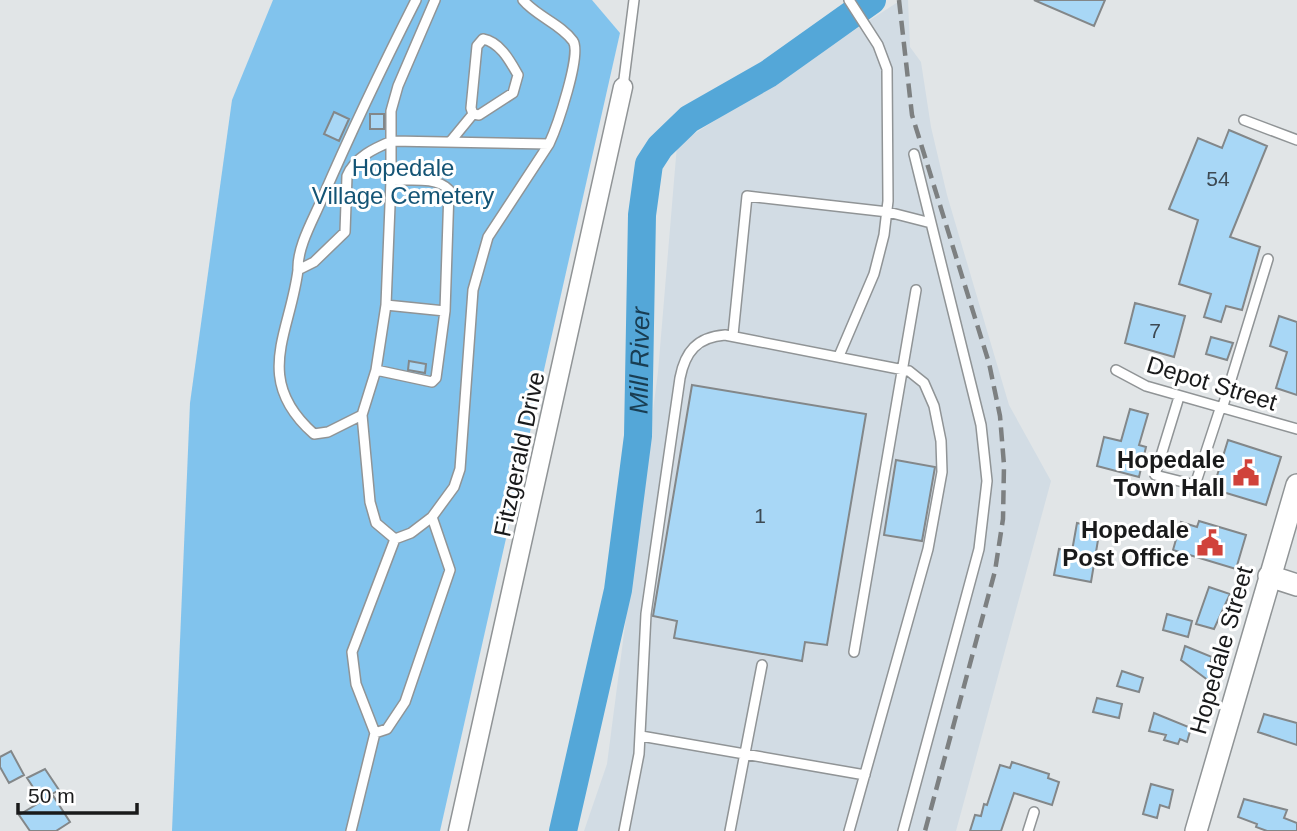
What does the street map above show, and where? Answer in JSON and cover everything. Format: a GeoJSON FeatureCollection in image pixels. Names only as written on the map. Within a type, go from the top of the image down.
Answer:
{"type":"FeatureCollection","features":[{"type":"Feature","properties":{"kind":"street","name":"Fitzgerald Drive"},"geometry":{"type":"LineString","coordinates":[[458,831],[623,88]]}},
{"type":"Feature","properties":{"kind":"street","name":"Hopedale Street"},"geometry":{"type":"LineString","coordinates":[[1196,831],[1297,485]]}},
{"type":"Feature","properties":{"kind":"street"},"geometry":{"type":"LineString","coordinates":[[1269,576],[1297,585]]}},
{"type":"Feature","properties":{"kind":"lane"},"geometry":{"type":"LineString","coordinates":[[362,415],[328,432],[314,434],[299,421],[285,394],[277,362],[282,332],[294,301],[298,261],[306,239],[337,164],[415,0]]}},
{"type":"Feature","properties":{"kind":"lane"},"geometry":{"type":"LineString","coordinates":[[395,538],[376,523],[370,502],[362,415],[376,370],[386,305],[391,111],[398,86],[435,0]]}},
{"type":"Feature","properties":{"kind":"lane"},"geometry":{"type":"LineString","coordinates":[[395,538],[411,533],[432,517],[454,486],[460,469],[473,290],[488,237],[549,144],[563,107],[577,49],[572,39],[523,0]]}},
{"type":"Feature","properties":{"kind":"lane"},"geometry":{"type":"LineString","coordinates":[[623,88],[634,0]]}},
{"type":"Feature","properties":{"kind":"lane"},"geometry":{"type":"LineString","coordinates":[[839,356],[874,274],[888,212],[888,78],[882,53],[849,0]]}},
{"type":"Feature","properties":{"kind":"lane"},"geometry":{"type":"LineString","coordinates":[[483,39],[490,41],[508,57],[518,75],[513,93],[479,115],[473,114],[471,108],[477,46],[483,39]]}},
{"type":"Feature","properties":{"kind":"lane"},"geometry":{"type":"LineString","coordinates":[[450,142],[473,114]]}},
{"type":"Feature","properties":{"kind":"lane"},"geometry":{"type":"LineString","coordinates":[[1244,120],[1297,140]]}},
{"type":"Feature","properties":{"kind":"lane"},"geometry":{"type":"LineString","coordinates":[[298,270],[314,262],[345,232],[345,188],[351,168],[365,155],[392,141],[549,144]]}},
{"type":"Feature","properties":{"kind":"lane"},"geometry":{"type":"LineString","coordinates":[[903,831],[978,556],[986,493],[981,425],[914,154]]}},
{"type":"Feature","properties":{"kind":"lane"},"geometry":{"type":"LineString","coordinates":[[376,370],[432,382],[436,378],[445,311],[449,190],[443,184],[435,182],[391,180]]}},
{"type":"Feature","properties":{"kind":"lane"},"geometry":{"type":"LineString","coordinates":[[733,335],[747,196],[888,212],[931,223]]}},
{"type":"Feature","properties":{"kind":"lane"},"geometry":{"type":"LineString","coordinates":[[1179,397],[1155,475],[1195,485],[1268,260]]}},
{"type":"Feature","properties":{"kind":"lane"},"geometry":{"type":"LineString","coordinates":[[854,652],[916,290]]}},
{"type":"Feature","properties":{"kind":"lane"},"geometry":{"type":"LineString","coordinates":[[386,305],[445,311]]}},
{"type":"Feature","properties":{"kind":"lane"},"geometry":{"type":"LineString","coordinates":[[624,831],[634,789],[641,736],[646,614],[682,365],[692,347],[699,342],[715,336],[733,335],[903,368],[919,378],[931,397],[942,441],[942,472],[928,549],[849,831]]}},
{"type":"Feature","properties":{"kind":"lane","name":"Depot Street"},"geometry":{"type":"LineString","coordinates":[[1116,370],[1146,386],[1179,397],[1297,429]]}},
{"type":"Feature","properties":{"kind":"lane"},"geometry":{"type":"LineString","coordinates":[[375,733],[387,729],[405,702],[450,570],[432,517]]}},
{"type":"Feature","properties":{"kind":"lane"},"geometry":{"type":"LineString","coordinates":[[351,831],[375,733],[356,684],[352,652],[395,538]]}},
{"type":"Feature","properties":{"kind":"lane"},"geometry":{"type":"LineString","coordinates":[[730,831],[762,665]]}},
{"type":"Feature","properties":{"kind":"lane"},"geometry":{"type":"LineString","coordinates":[[641,736],[865,775]]}},
{"type":"Feature","properties":{"kind":"lane"},"geometry":{"type":"LineString","coordinates":[[1028,831],[1034,812]]}},
{"type":"Feature","properties":{"kind":"shaded area"},"geometry":{"type":"Polygon","coordinates":[[[901,0],[908,0],[910,47],[921,62],[931,127],[947,195],[1009,405],[1051,481],[956,831],[584,831],[607,764],[658,372],[677,145],[901,0]]]}},
{"type":"Feature","properties":{"kind":"green space","name":"Hopedale Village Cemetery"},"geometry":{"type":"Polygon","coordinates":[[[273,0],[592,0],[620,33],[440,831],[172,831],[190,403],[232,100],[273,0]]]}},
{"type":"Feature","properties":{"kind":"building"},"geometry":{"type":"Polygon","coordinates":[[[1034,0],[1105,0],[1094,26],[1034,0]]]}},
{"type":"Feature","properties":{"kind":"building"},"geometry":{"type":"Polygon","coordinates":[[[334,112],[349,119],[339,141],[324,134],[334,112]]]}},
{"type":"Feature","properties":{"kind":"building"},"geometry":{"type":"Polygon","coordinates":[[[370,114],[384,114],[384,129],[370,129],[370,114]]]}},
{"type":"Feature","properties":{"kind":"building"},"geometry":{"type":"Polygon","coordinates":[[[1229,130],[1267,146],[1230,237],[1260,247],[1242,310],[1226,306],[1221,322],[1204,317],[1211,294],[1179,284],[1198,220],[1169,209],[1198,138],[1222,148],[1229,130]]]}},
{"type":"Feature","properties":{"kind":"building"},"geometry":{"type":"Polygon","coordinates":[[[1135,303],[1185,316],[1174,357],[1125,343],[1135,303]]]}},
{"type":"Feature","properties":{"kind":"building"},"geometry":{"type":"Polygon","coordinates":[[[1279,316],[1297,322],[1297,395],[1276,388],[1287,352],[1270,346],[1279,316]]]}},
{"type":"Feature","properties":{"kind":"building"},"geometry":{"type":"Polygon","coordinates":[[[1211,337],[1233,343],[1227,360],[1206,354],[1211,337]]]}},
{"type":"Feature","properties":{"kind":"building"},"geometry":{"type":"Polygon","coordinates":[[[409,361],[426,364],[425,373],[408,370],[409,361]]]}},
{"type":"Feature","properties":{"kind":"building"},"geometry":{"type":"Polygon","coordinates":[[[692,385],[866,414],[827,645],[805,642],[802,661],[674,638],[677,621],[653,616],[692,385]]]}},
{"type":"Feature","properties":{"kind":"building"},"geometry":{"type":"Polygon","coordinates":[[[1130,409],[1148,414],[1139,445],[1146,447],[1139,477],[1097,466],[1104,437],[1121,441],[1130,409]]]}},
{"type":"Feature","properties":{"kind":"building"},"geometry":{"type":"Polygon","coordinates":[[[1228,440],[1281,457],[1266,505],[1213,489],[1228,440]]]}},
{"type":"Feature","properties":{"kind":"building"},"geometry":{"type":"Polygon","coordinates":[[[896,460],[935,467],[922,541],[884,535],[896,460]]]}},
{"type":"Feature","properties":{"kind":"building","name":"Hopedale Post Office"},"geometry":{"type":"Polygon","coordinates":[[[1199,521],[1246,535],[1236,569],[1173,550],[1181,522],[1197,527],[1199,521]]]}},
{"type":"Feature","properties":{"kind":"building"},"geometry":{"type":"Polygon","coordinates":[[[1077,523],[1100,528],[1091,582],[1054,575],[1059,549],[1072,551],[1077,523]]]}},
{"type":"Feature","properties":{"kind":"building"},"geometry":{"type":"Polygon","coordinates":[[[1209,587],[1230,594],[1214,629],[1196,624],[1209,587]]]}},
{"type":"Feature","properties":{"kind":"building"},"geometry":{"type":"Polygon","coordinates":[[[1167,614],[1192,621],[1188,637],[1163,630],[1167,614]]]}},
{"type":"Feature","properties":{"kind":"building"},"geometry":{"type":"Polygon","coordinates":[[[1185,646],[1212,657],[1210,663],[1215,664],[1209,681],[1181,660],[1185,646]]]}},
{"type":"Feature","properties":{"kind":"building"},"geometry":{"type":"Polygon","coordinates":[[[1122,671],[1143,678],[1139,692],[1117,686],[1122,671]]]}},
{"type":"Feature","properties":{"kind":"building"},"geometry":{"type":"Polygon","coordinates":[[[1097,698],[1122,704],[1119,718],[1093,712],[1097,698]]]}},
{"type":"Feature","properties":{"kind":"building"},"geometry":{"type":"Polygon","coordinates":[[[1154,713],[1191,728],[1187,742],[1180,739],[1178,744],[1164,740],[1166,735],[1149,731],[1154,713]]]}},
{"type":"Feature","properties":{"kind":"building"},"geometry":{"type":"Polygon","coordinates":[[[1264,714],[1297,723],[1297,745],[1258,732],[1264,714]]]}},
{"type":"Feature","properties":{"kind":"building"},"geometry":{"type":"Polygon","coordinates":[[[11,751],[24,775],[9,783],[0,767],[0,757],[11,751]]]}},
{"type":"Feature","properties":{"kind":"building"},"geometry":{"type":"Polygon","coordinates":[[[1012,762],[1049,774],[1048,778],[1059,782],[1052,805],[1014,793],[1001,831],[970,831],[975,815],[981,816],[984,804],[987,805],[1000,765],[1010,768],[1012,762]]]}},
{"type":"Feature","properties":{"kind":"building"},"geometry":{"type":"Polygon","coordinates":[[[45,769],[59,790],[52,794],[70,822],[56,831],[30,831],[19,815],[42,801],[27,778],[45,769]]]}},
{"type":"Feature","properties":{"kind":"building"},"geometry":{"type":"Polygon","coordinates":[[[1151,784],[1173,790],[1169,808],[1160,805],[1157,818],[1143,814],[1151,784]]]}},
{"type":"Feature","properties":{"kind":"building"},"geometry":{"type":"Polygon","coordinates":[[[1244,799],[1287,810],[1284,818],[1297,823],[1297,831],[1267,831],[1238,817],[1244,799]]]}},
{"type":"Feature","properties":{"kind":"waterway","name":"Mill River"},"geometry":{"type":"LineString","coordinates":[[563,831],[618,590],[638,436],[642,215],[649,164],[660,147],[689,119],[768,74],[872,0]]}},
{"type":"Feature","properties":{"kind":"railway"},"geometry":{"type":"LineString","coordinates":[[899,0],[912,115],[989,363],[1000,416],[1004,465],[1003,519],[995,571],[925,831]]}},
{"type":"Feature","properties":{"kind":"place","name":"Hopedale Town Hall"},"geometry":{"type":"Point","coordinates":[1246,473]}},
{"type":"Feature","properties":{"kind":"place","name":"Hopedale Post Office"},"geometry":{"type":"Point","coordinates":[1210,543]}}]}
